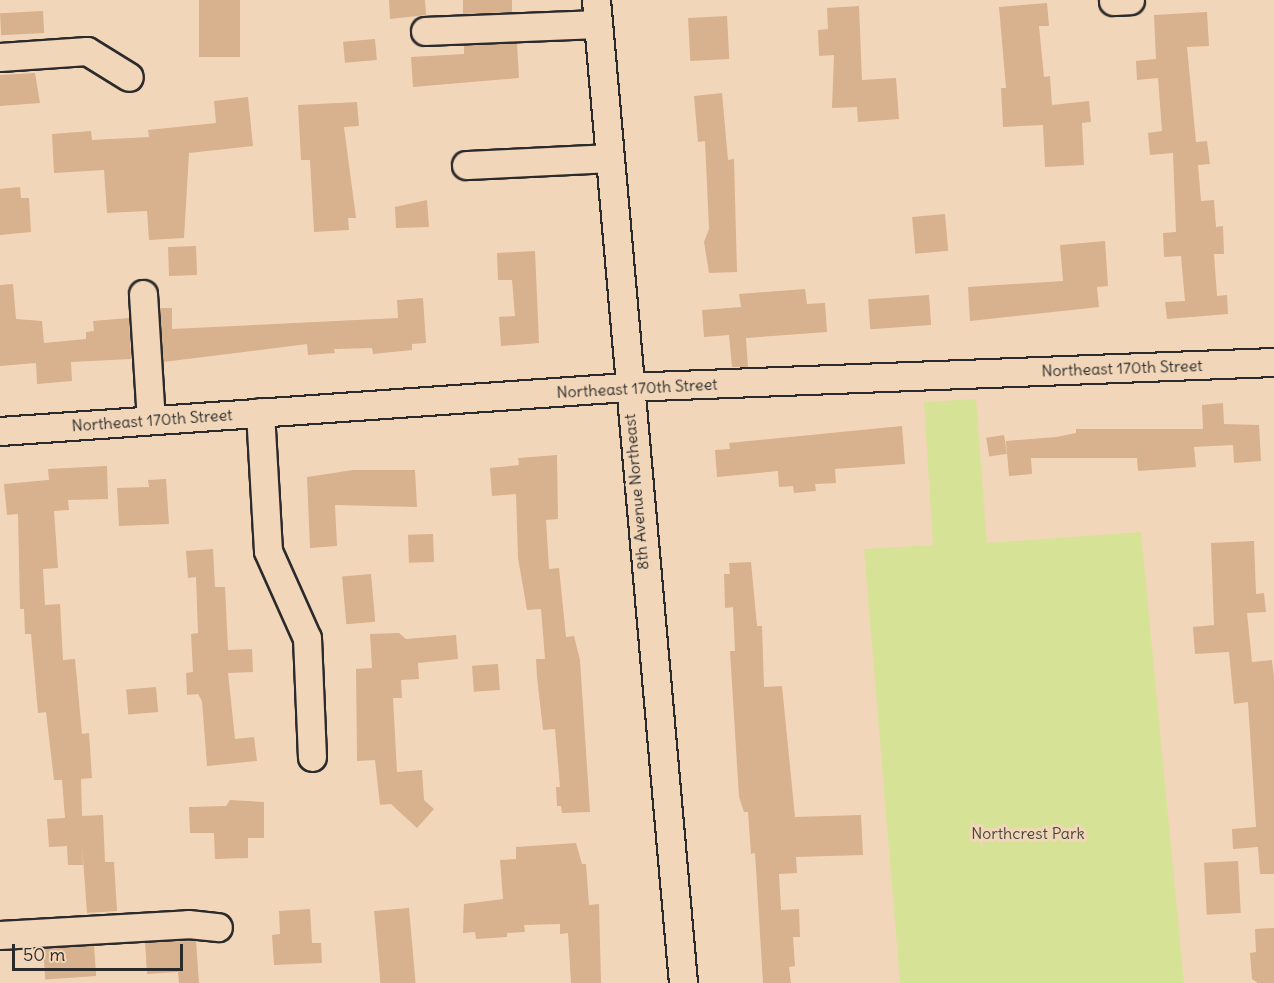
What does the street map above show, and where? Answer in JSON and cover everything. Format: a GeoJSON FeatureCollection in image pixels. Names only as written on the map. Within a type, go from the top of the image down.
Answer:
{"type":"FeatureCollection","features":[{"type":"Feature","properties":{"kind":"street"},"geometry":{"type":"LineString","coordinates":[[425,31],[596,12]]}},
{"type":"Feature","properties":{"kind":"street","name":"8th Avenue Northeast"},"geometry":{"type":"LineString","coordinates":[[596,12],[626,387],[683,983]]}},
{"type":"Feature","properties":{"kind":"street"},"geometry":{"type":"LineString","coordinates":[[0,57],[87,51],[129,77]]}},
{"type":"Feature","properties":{"kind":"street"},"geometry":{"type":"LineString","coordinates":[[466,165],[608,158]]}},
{"type":"Feature","properties":{"kind":"street"},"geometry":{"type":"LineString","coordinates":[[144,294],[151,420]]}},
{"type":"Feature","properties":{"kind":"street","name":"Northeast 170th Street"},"geometry":{"type":"LineString","coordinates":[[0,431],[626,387],[1274,362]]}},
{"type":"Feature","properties":{"kind":"street"},"geometry":{"type":"LineString","coordinates":[[260,412],[268,550],[307,638],[312,757]]}},
{"type":"Feature","properties":{"kind":"street"},"geometry":{"type":"LineString","coordinates":[[0,935],[188,924],[218,927]]}},
{"type":"Feature","properties":{"kind":"green space","name":"Northcrest Park"},"geometry":{"type":"Polygon","coordinates":[[[976,399],[987,543],[1141,532],[1184,983],[900,983],[864,549],[933,545],[924,402],[976,399]]]}},
{"type":"Feature","properties":{"kind":"building"},"geometry":{"type":"Polygon","coordinates":[[[199,0],[240,0],[240,57],[199,57],[199,0]]]}},
{"type":"Feature","properties":{"kind":"building"},"geometry":{"type":"Polygon","coordinates":[[[389,0],[425,0],[426,15],[390,19],[389,0]]]}},
{"type":"Feature","properties":{"kind":"building"},"geometry":{"type":"Polygon","coordinates":[[[463,0],[512,0],[512,12],[463,14],[463,0]]]}},
{"type":"Feature","properties":{"kind":"building"},"geometry":{"type":"Polygon","coordinates":[[[1047,3],[1049,26],[1039,26],[1044,77],[1050,76],[1052,105],[1089,101],[1091,122],[1082,123],[1084,165],[1045,167],[1043,125],[1003,127],[1001,88],[1006,88],[999,7],[1047,3]]]}},
{"type":"Feature","properties":{"kind":"building"},"geometry":{"type":"Polygon","coordinates":[[[859,6],[862,80],[896,78],[899,119],[858,122],[857,107],[832,108],[834,55],[819,56],[818,30],[828,29],[827,8],[859,6]]]}},
{"type":"Feature","properties":{"kind":"building"},"geometry":{"type":"Polygon","coordinates":[[[43,11],[44,33],[1,35],[0,13],[43,11]]]}},
{"type":"Feature","properties":{"kind":"building"},"geometry":{"type":"Polygon","coordinates":[[[1207,12],[1209,46],[1187,47],[1196,142],[1207,141],[1210,164],[1198,165],[1201,201],[1214,200],[1216,227],[1223,226],[1224,254],[1214,254],[1217,296],[1227,295],[1228,314],[1167,319],[1165,302],[1185,301],[1181,256],[1164,257],[1163,233],[1176,232],[1173,153],[1150,155],[1148,133],[1162,131],[1158,78],[1137,80],[1136,61],[1156,59],[1154,15],[1207,12]]]}},
{"type":"Feature","properties":{"kind":"building"},"geometry":{"type":"Polygon","coordinates":[[[727,16],[729,59],[690,61],[688,18],[727,16]]]}},
{"type":"Feature","properties":{"kind":"building"},"geometry":{"type":"Polygon","coordinates":[[[375,39],[377,60],[345,63],[343,42],[375,39]]]}},
{"type":"Feature","properties":{"kind":"building"},"geometry":{"type":"Polygon","coordinates":[[[517,43],[519,78],[413,87],[411,57],[464,54],[464,45],[517,43]]]}},
{"type":"Feature","properties":{"kind":"building"},"geometry":{"type":"Polygon","coordinates":[[[35,73],[40,103],[0,106],[0,75],[35,73]]]}},
{"type":"Feature","properties":{"kind":"building"},"geometry":{"type":"Polygon","coordinates":[[[722,93],[728,160],[734,159],[737,272],[709,273],[704,242],[709,229],[705,141],[698,142],[694,96],[722,93]]]}},
{"type":"Feature","properties":{"kind":"building"},"geometry":{"type":"Polygon","coordinates":[[[248,97],[253,146],[189,153],[184,238],[149,240],[147,211],[107,213],[104,170],[54,173],[52,134],[91,131],[92,140],[149,137],[148,130],[216,123],[214,101],[248,97]]]}},
{"type":"Feature","properties":{"kind":"building"},"geometry":{"type":"Polygon","coordinates":[[[357,102],[359,126],[344,127],[356,218],[348,218],[349,230],[314,232],[310,160],[301,160],[298,105],[357,102]]]}},
{"type":"Feature","properties":{"kind":"building"},"geometry":{"type":"Polygon","coordinates":[[[20,187],[21,198],[29,198],[31,232],[0,235],[0,189],[20,187]]]}},
{"type":"Feature","properties":{"kind":"building"},"geometry":{"type":"Polygon","coordinates":[[[427,200],[429,227],[396,228],[395,207],[427,200]]]}},
{"type":"Feature","properties":{"kind":"building"},"geometry":{"type":"Polygon","coordinates":[[[945,214],[948,251],[915,254],[912,217],[945,214]]]}},
{"type":"Feature","properties":{"kind":"building"},"geometry":{"type":"Polygon","coordinates":[[[1105,241],[1108,286],[1097,287],[1099,307],[970,321],[968,287],[1063,281],[1060,245],[1105,241]]]}},
{"type":"Feature","properties":{"kind":"building"},"geometry":{"type":"Polygon","coordinates":[[[196,246],[197,275],[169,276],[168,247],[196,246]]]}},
{"type":"Feature","properties":{"kind":"building"},"geometry":{"type":"Polygon","coordinates":[[[535,251],[539,343],[501,346],[499,317],[515,316],[512,280],[498,280],[497,253],[535,251]]]}},
{"type":"Feature","properties":{"kind":"building"},"geometry":{"type":"Polygon","coordinates":[[[13,284],[16,319],[42,321],[44,343],[86,339],[86,332],[94,331],[93,321],[129,318],[131,359],[71,362],[72,381],[37,384],[36,363],[0,366],[0,285],[13,284]]]}},
{"type":"Feature","properties":{"kind":"building"},"geometry":{"type":"Polygon","coordinates":[[[805,289],[807,304],[825,303],[827,332],[746,338],[748,367],[732,367],[729,335],[704,337],[702,310],[741,307],[739,294],[805,289]]]}},
{"type":"Feature","properties":{"kind":"building"},"geometry":{"type":"Polygon","coordinates":[[[929,295],[931,325],[870,329],[868,299],[929,295]]]}},
{"type":"Feature","properties":{"kind":"building"},"geometry":{"type":"Polygon","coordinates":[[[423,298],[426,343],[412,344],[412,350],[373,354],[372,348],[334,349],[335,353],[308,355],[307,344],[163,362],[160,308],[172,308],[172,329],[398,318],[397,300],[423,298]]]}},
{"type":"Feature","properties":{"kind":"building"},"geometry":{"type":"Polygon","coordinates":[[[1223,403],[1224,424],[1259,425],[1261,461],[1234,463],[1233,445],[1194,447],[1196,467],[1138,471],[1137,458],[1031,458],[1032,474],[1009,476],[1006,441],[1056,437],[1076,433],[1076,429],[1203,429],[1202,405],[1223,403]]]}},
{"type":"Feature","properties":{"kind":"building"},"geometry":{"type":"Polygon","coordinates":[[[902,426],[905,464],[835,469],[836,483],[815,484],[816,491],[794,493],[793,486],[779,487],[778,471],[717,477],[715,450],[730,449],[729,443],[902,426]]]}},
{"type":"Feature","properties":{"kind":"building"},"geometry":{"type":"Polygon","coordinates":[[[1004,435],[1007,454],[989,457],[986,438],[1004,435]]]}},
{"type":"Feature","properties":{"kind":"building"},"geometry":{"type":"Polygon","coordinates":[[[557,455],[558,519],[546,520],[549,569],[559,568],[566,637],[574,636],[580,660],[590,812],[562,813],[561,806],[557,806],[556,787],[560,787],[555,729],[543,730],[537,677],[536,659],[545,659],[541,609],[527,610],[518,558],[516,494],[492,496],[490,468],[519,465],[518,458],[557,455]]]}},
{"type":"Feature","properties":{"kind":"building"},"geometry":{"type":"Polygon","coordinates":[[[107,466],[108,499],[68,500],[69,510],[54,511],[58,568],[43,569],[45,605],[60,604],[63,660],[75,659],[82,734],[89,733],[92,778],[81,779],[82,816],[103,815],[105,862],[114,862],[117,911],[87,913],[82,845],[83,865],[68,865],[67,846],[49,847],[47,819],[65,818],[62,780],[54,780],[46,712],[38,713],[31,634],[25,634],[24,609],[20,609],[18,514],[7,515],[4,484],[49,480],[48,469],[107,466]]]}},
{"type":"Feature","properties":{"kind":"building"},"geometry":{"type":"Polygon","coordinates":[[[353,470],[415,470],[417,507],[335,505],[337,546],[310,548],[307,477],[353,470]]]}},
{"type":"Feature","properties":{"kind":"building"},"geometry":{"type":"Polygon","coordinates":[[[166,479],[169,524],[119,526],[117,488],[149,487],[148,480],[166,479]]]}},
{"type":"Feature","properties":{"kind":"building"},"geometry":{"type":"Polygon","coordinates":[[[433,534],[434,562],[409,563],[408,535],[433,534]]]}},
{"type":"Feature","properties":{"kind":"building"},"geometry":{"type":"Polygon","coordinates":[[[1254,541],[1256,594],[1264,593],[1266,612],[1247,613],[1252,662],[1272,660],[1274,678],[1274,874],[1260,874],[1258,847],[1233,849],[1232,829],[1256,827],[1248,702],[1234,704],[1229,652],[1195,654],[1193,627],[1214,625],[1211,543],[1254,541]]]}},
{"type":"Feature","properties":{"kind":"building"},"geometry":{"type":"Polygon","coordinates":[[[213,549],[215,587],[225,587],[228,650],[252,649],[253,672],[228,673],[235,739],[254,737],[257,761],[207,766],[202,701],[198,694],[187,695],[186,673],[193,672],[191,634],[198,633],[196,577],[188,578],[186,551],[213,549]]]}},
{"type":"Feature","properties":{"kind":"building"},"geometry":{"type":"Polygon","coordinates":[[[751,562],[757,626],[762,626],[764,687],[782,686],[795,817],[861,815],[863,855],[796,857],[797,873],[779,874],[781,910],[799,909],[800,937],[793,937],[795,966],[789,967],[791,983],[763,983],[755,853],[751,854],[748,812],[744,812],[739,797],[730,651],[735,651],[733,607],[725,608],[724,574],[730,574],[729,563],[751,562]]]}},
{"type":"Feature","properties":{"kind":"building"},"geometry":{"type":"Polygon","coordinates":[[[371,574],[375,622],[346,624],[342,577],[371,574]]]}},
{"type":"Feature","properties":{"kind":"building"},"geometry":{"type":"Polygon","coordinates":[[[399,633],[406,639],[456,635],[458,659],[418,663],[419,679],[401,680],[402,698],[393,698],[397,772],[422,770],[424,800],[434,809],[417,828],[391,804],[380,805],[375,760],[357,761],[356,669],[372,668],[370,634],[399,633]]]}},
{"type":"Feature","properties":{"kind":"building"},"geometry":{"type":"Polygon","coordinates":[[[498,664],[500,690],[474,692],[472,666],[498,664]]]}},
{"type":"Feature","properties":{"kind":"building"},"geometry":{"type":"Polygon","coordinates":[[[156,687],[158,712],[128,715],[126,690],[156,687]]]}},
{"type":"Feature","properties":{"kind":"building"},"geometry":{"type":"Polygon","coordinates":[[[230,800],[264,802],[264,838],[248,838],[248,858],[215,859],[214,833],[190,833],[189,807],[226,806],[230,800]]]}},
{"type":"Feature","properties":{"kind":"building"},"geometry":{"type":"Polygon","coordinates":[[[576,843],[582,864],[586,864],[589,905],[599,904],[601,983],[571,983],[568,933],[560,934],[560,924],[524,925],[525,932],[507,933],[507,937],[476,939],[475,932],[463,933],[464,904],[503,899],[500,860],[516,859],[516,847],[576,843]]]}},
{"type":"Feature","properties":{"kind":"building"},"geometry":{"type":"Polygon","coordinates":[[[1238,861],[1241,913],[1207,915],[1204,863],[1238,861]]]}},
{"type":"Feature","properties":{"kind":"building"},"geometry":{"type":"Polygon","coordinates":[[[409,908],[416,983],[380,983],[374,911],[409,908]]]}},
{"type":"Feature","properties":{"kind":"building"},"geometry":{"type":"Polygon","coordinates":[[[310,909],[312,943],[321,943],[322,963],[274,965],[272,935],[280,934],[279,911],[310,909]]]}},
{"type":"Feature","properties":{"kind":"building"},"geometry":{"type":"Polygon","coordinates":[[[1274,928],[1274,983],[1258,983],[1252,979],[1250,953],[1256,952],[1255,929],[1274,928]]]}},
{"type":"Feature","properties":{"kind":"building"},"geometry":{"type":"Polygon","coordinates":[[[196,941],[199,983],[179,983],[178,972],[147,974],[145,942],[196,941]]]}},
{"type":"Feature","properties":{"kind":"building"},"geometry":{"type":"Polygon","coordinates":[[[94,945],[96,976],[45,979],[43,949],[94,945]]]}}]}
